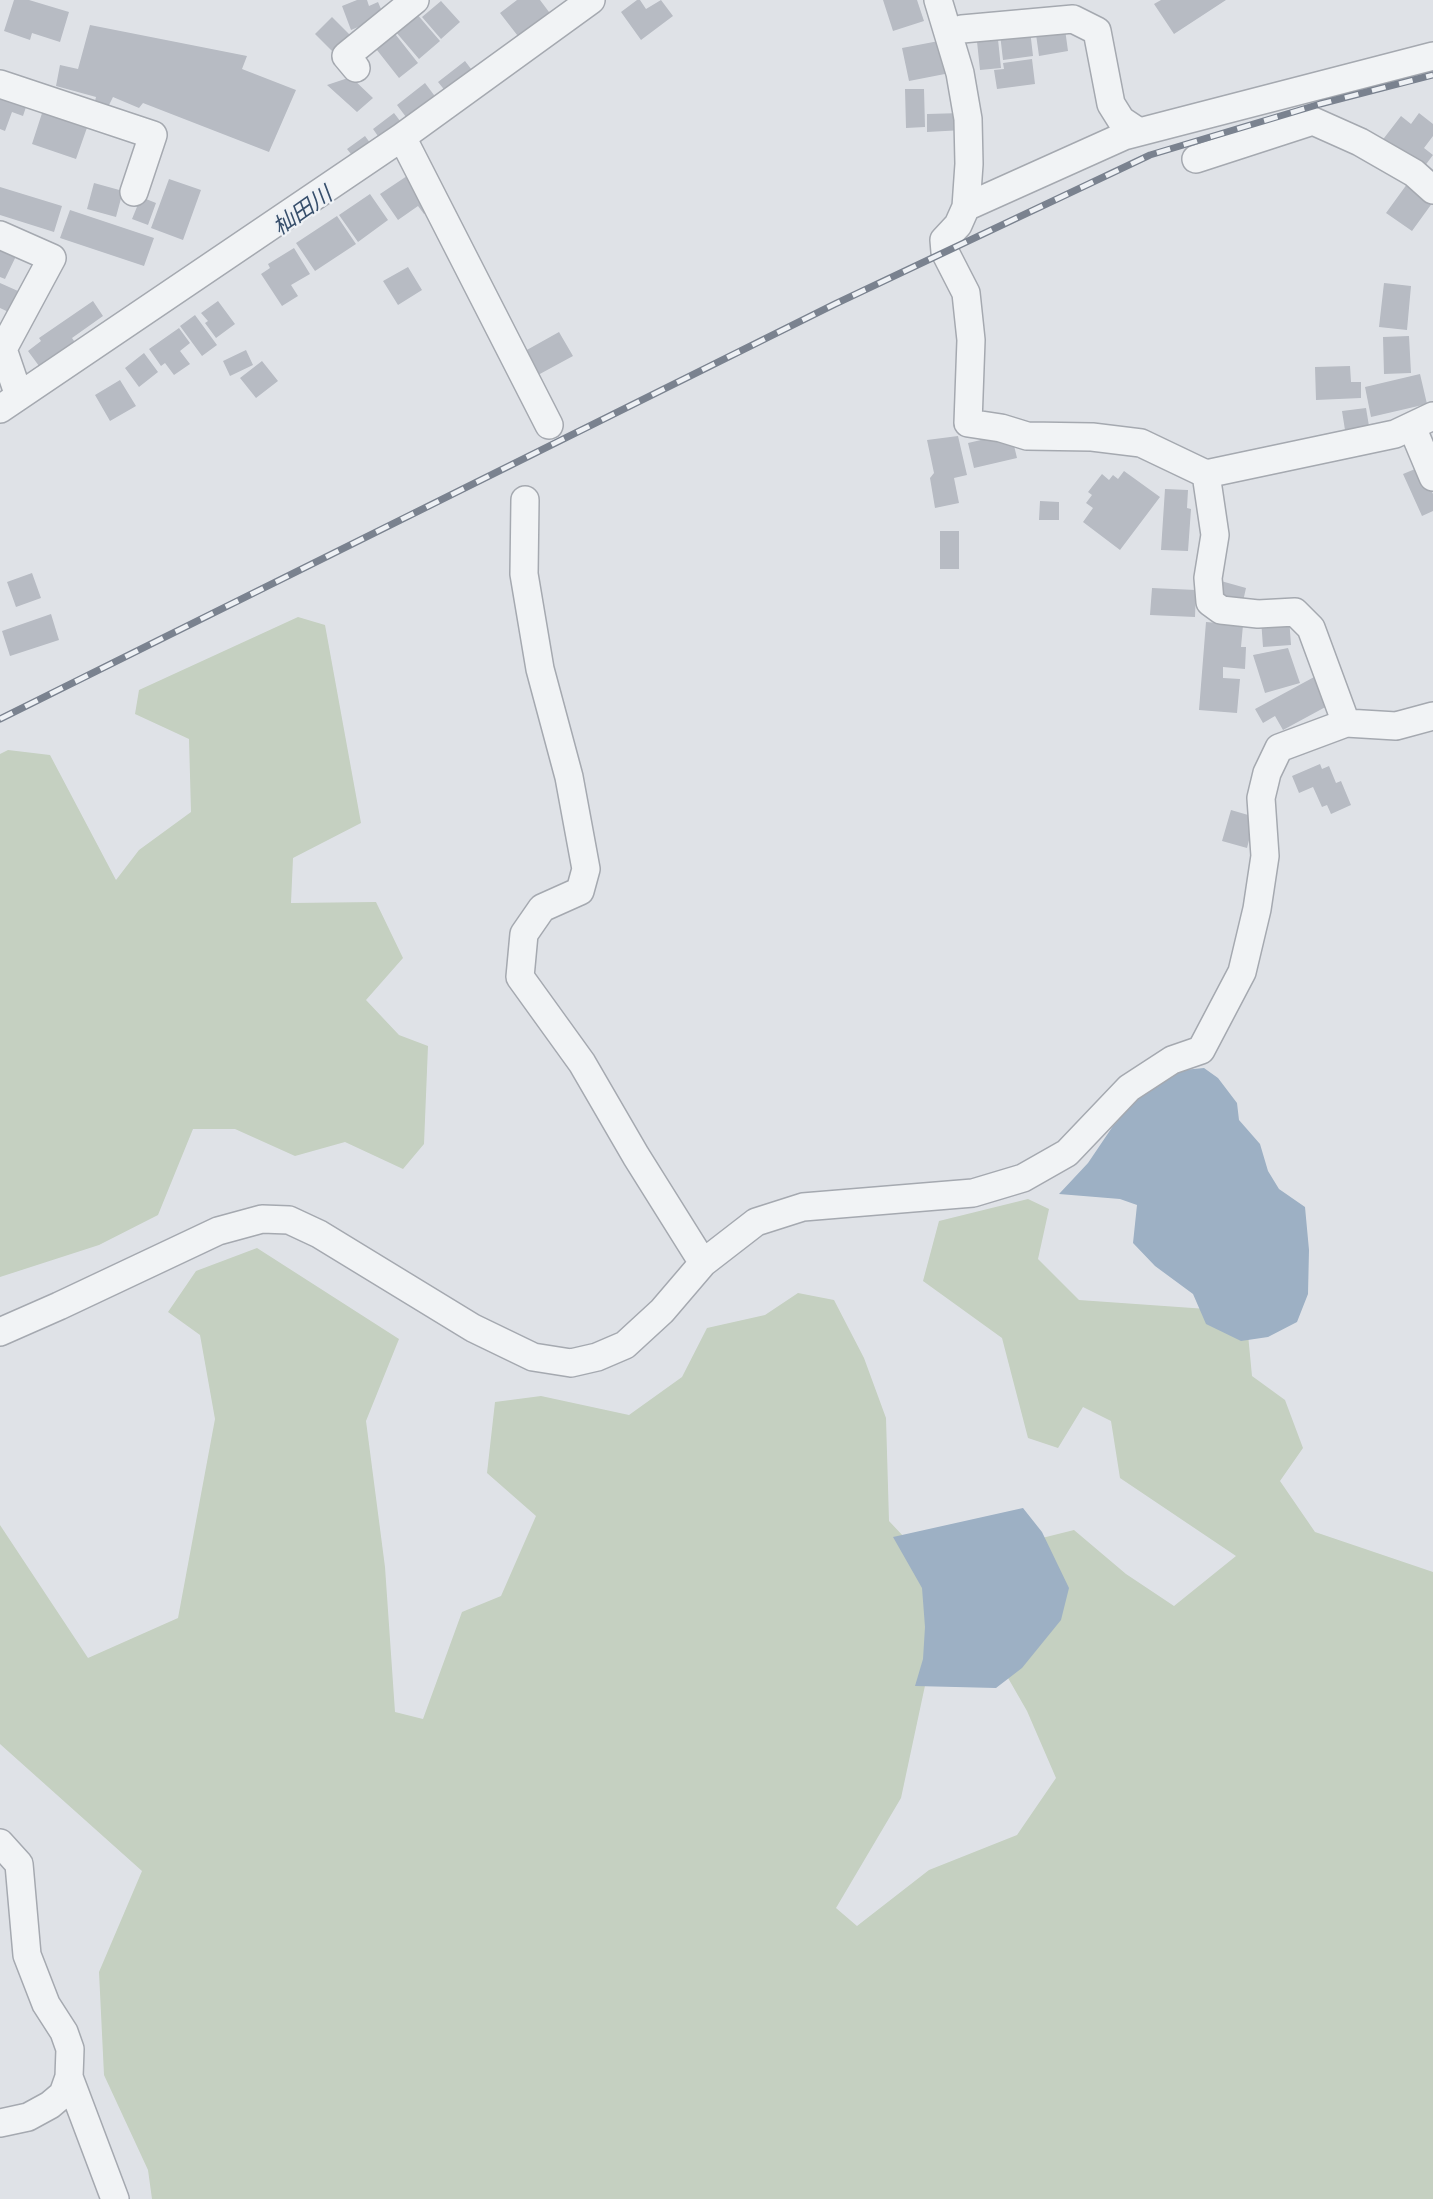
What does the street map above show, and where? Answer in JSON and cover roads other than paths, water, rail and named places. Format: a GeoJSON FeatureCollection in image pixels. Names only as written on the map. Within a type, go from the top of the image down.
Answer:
{"type":"FeatureCollection","features":[{"type":"Feature","properties":{"kind":"street"},"geometry":{"type":"LineString","coordinates":[[356,68],[346,56],[415,0]]}},
{"type":"Feature","properties":{"kind":"street"},"geometry":{"type":"LineString","coordinates":[[0,235],[52,258],[2,349],[9,403],[402,137],[591,0]]}},
{"type":"Feature","properties":{"kind":"street"},"geometry":{"type":"LineString","coordinates":[[938,0],[960,73],[968,119],[969,164],[974,204]]}},
{"type":"Feature","properties":{"kind":"street"},"geometry":{"type":"LineString","coordinates":[[956,0],[976,94],[984,157],[974,204],[944,240],[945,252],[966,293],[971,340],[968,423],[1001,428],[1027,436],[1092,437],[1141,443],[1206,474],[1395,434],[1423,421],[1433,477]]}},
{"type":"Feature","properties":{"kind":"street"},"geometry":{"type":"LineString","coordinates":[[962,29],[1073,19],[1097,31],[1111,104],[1121,120],[1139,132]]}},
{"type":"Feature","properties":{"kind":"street"},"geometry":{"type":"LineString","coordinates":[[974,204],[1124,136],[1433,56]]}},
{"type":"Feature","properties":{"kind":"street"},"geometry":{"type":"LineString","coordinates":[[0,84],[153,135],[134,192]]}},
{"type":"Feature","properties":{"kind":"street"},"geometry":{"type":"LineString","coordinates":[[1196,159],[1313,121],[1360,142],[1414,173],[1433,190]]}},
{"type":"Feature","properties":{"kind":"street"},"geometry":{"type":"LineString","coordinates":[[402,137],[549,425]]}},
{"type":"Feature","properties":{"kind":"street"},"geometry":{"type":"LineString","coordinates":[[1206,474],[1215,535],[1208,578],[1210,602],[1221,610],[1258,614],[1296,612],[1311,628],[1346,723]]}},
{"type":"Feature","properties":{"kind":"street"},"geometry":{"type":"LineString","coordinates":[[525,500],[524,574],[540,669],[569,777],[586,869],[580,891],[542,908],[525,934],[520,977],[582,1063],[636,1156],[703,1263]]}},
{"type":"Feature","properties":{"kind":"street"},"geometry":{"type":"LineString","coordinates":[[0,1332],[219,1231],[262,1219],[289,1220],[319,1234],[473,1328],[533,1357],[571,1363],[597,1357],[625,1345],[662,1311],[703,1263],[756,1222],[803,1207],[973,1193],[1023,1178],[1067,1154],[1129,1088],[1172,1060],[1201,1050],[1245,962],[1257,909],[1265,856],[1261,798],[1267,773],[1279,748],[1346,723],[1396,726],[1433,717]]}},
{"type":"Feature","properties":{"kind":"street"},"geometry":{"type":"LineString","coordinates":[[0,1843],[19,1864],[27,1955],[46,2004],[64,2032],[70,2049],[69,2077],[63,2094],[50,2105],[28,2117],[0,2123]]}},
{"type":"Feature","properties":{"kind":"street"},"geometry":{"type":"LineString","coordinates":[[69,2077],[115,2199]]}},
{"type":"Feature","properties":{"kind":"water"},"geometry":{"type":"Polygon","coordinates":[[[1204,1068],[1218,1078],[1237,1103],[1239,1120],[1260,1144],[1268,1171],[1279,1189],[1305,1207],[1309,1250],[1308,1294],[1297,1322],[1268,1337],[1241,1341],[1206,1324],[1193,1294],[1155,1266],[1133,1243],[1137,1205],[1120,1199],[1059,1194],[1088,1163],[1113,1126],[1143,1093],[1183,1070],[1204,1068]]]}},
{"type":"Feature","properties":{"kind":"water"},"geometry":{"type":"Polygon","coordinates":[[[1023,1508],[1042,1532],[1069,1588],[1061,1620],[1022,1668],[996,1688],[915,1686],[923,1659],[925,1627],[922,1588],[893,1537],[1023,1508]]]}},
{"type":"Feature","properties":{"kind":"railway"},"geometry":{"type":"LineString","coordinates":[[0,719],[835,304],[1150,155],[1320,104],[1433,75]]}},
{"type":"Feature","properties":{"kind":"water label","name":"杣田川"},"geometry":{"type":"Point","coordinates":[303,212]}}]}
